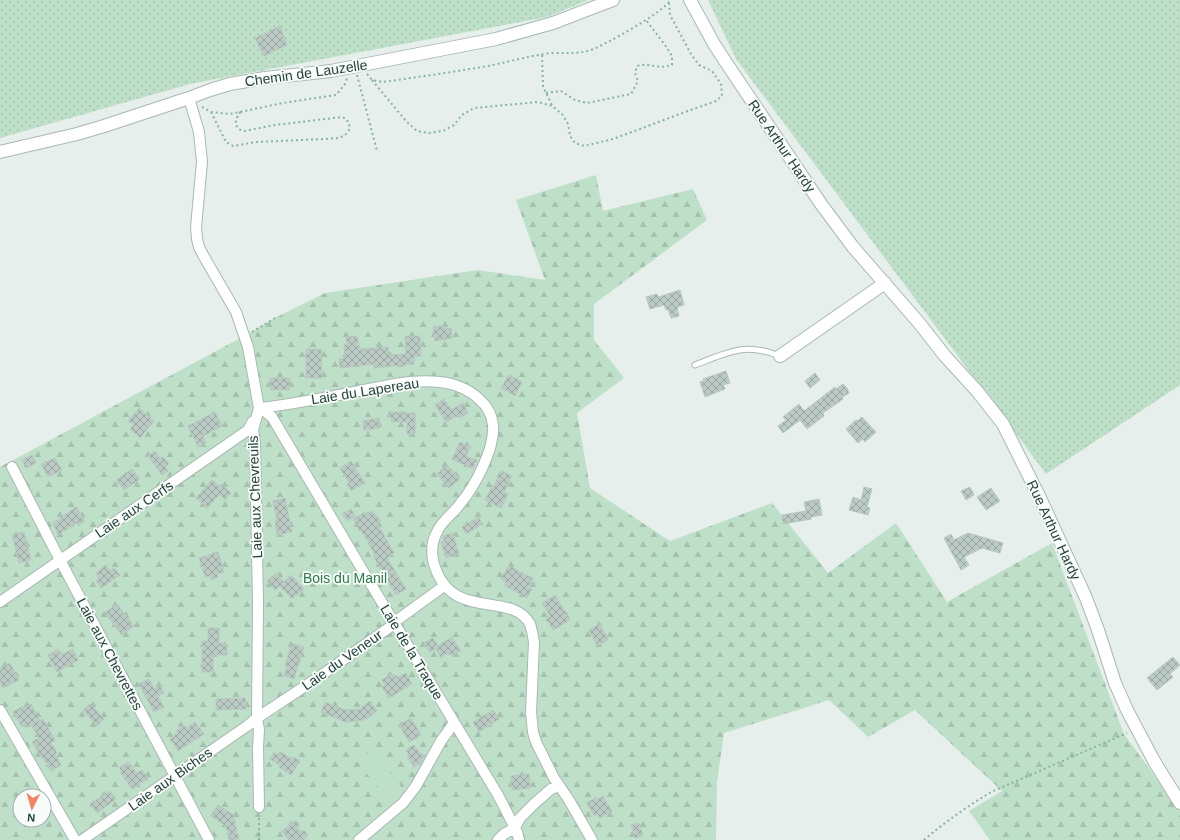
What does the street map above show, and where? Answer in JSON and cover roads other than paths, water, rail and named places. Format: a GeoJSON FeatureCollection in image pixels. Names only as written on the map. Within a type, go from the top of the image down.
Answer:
{"type":"FeatureCollection","features":[{"type":"Feature","properties":{"kind":"street","name":"Chemin de Lauzelle"},"geometry":{"type":"LineString","coordinates":[[0,152],[77,134],[190,99],[210,90],[247,80],[318,73],[496,39],[553,23],[613,0]]}},
{"type":"Feature","properties":{"kind":"street","name":"Rue Arthur Hardy"},"geometry":{"type":"LineString","coordinates":[[690,0],[714,44],[821,204],[854,247],[945,356],[977,391],[1003,424],[1041,500],[1086,598],[1115,683],[1127,710],[1136,729],[1180,802]]}},
{"type":"Feature","properties":{"kind":"street","name":"Laie aux Chevreuils"},"geometry":{"type":"LineString","coordinates":[[190,99],[199,132],[202,155],[196,227],[198,243],[202,255],[233,306],[242,329],[248,348],[259,408],[253,430],[255,444],[258,603],[257,718],[259,730],[259,807]]}},
{"type":"Feature","properties":{"kind":"street"},"geometry":{"type":"LineString","coordinates":[[780,356],[885,283]]}},
{"type":"Feature","properties":{"kind":"street","name":"Laie du Lapereau"},"geometry":{"type":"LineString","coordinates":[[259,408],[399,383],[420,381],[446,383],[459,387],[476,396],[485,404],[491,414],[493,425],[489,453],[469,493],[460,505],[440,525],[433,540],[433,563],[444,586],[456,596],[470,601],[513,610],[521,614],[530,624],[534,642],[531,712],[532,732],[543,757],[559,786],[569,800],[592,840]]}},
{"type":"Feature","properties":{"kind":"street","name":"Laie aux Cerfs"},"geometry":{"type":"LineString","coordinates":[[0,602],[248,430],[259,408]]}},
{"type":"Feature","properties":{"kind":"street","name":"Laie de la Traque"},"geometry":{"type":"LineString","coordinates":[[259,408],[267,412],[272,417],[498,795],[515,828],[519,840]]}},
{"type":"Feature","properties":{"kind":"street","name":"Laie aux Chevrettes"},"geometry":{"type":"LineString","coordinates":[[12,467],[209,840]]}},
{"type":"Feature","properties":{"kind":"street","name":"Laie du Veneur"},"geometry":{"type":"LineString","coordinates":[[257,718],[390,627],[394,621],[444,586]]}},
{"type":"Feature","properties":{"kind":"street"},"geometry":{"type":"LineString","coordinates":[[0,710],[75,840]]}},
{"type":"Feature","properties":{"kind":"street","name":"Laie aux Biches"},"geometry":{"type":"LineString","coordinates":[[82,840],[176,776],[257,718]]}},
{"type":"Feature","properties":{"kind":"street"},"geometry":{"type":"LineString","coordinates":[[359,840],[403,802],[410,794],[454,722]]}},
{"type":"Feature","properties":{"kind":"street"},"geometry":{"type":"LineString","coordinates":[[498,840],[504,834],[515,828],[520,818],[534,804],[551,789],[559,786]]}},
{"type":"Feature","properties":{"kind":"lane"},"geometry":{"type":"LineString","coordinates":[[695,365],[739,349],[754,349],[780,356]]}},
{"type":"Feature","properties":{"kind":"park label","name":"Bois du Manil"},"geometry":{"type":"Point","coordinates":[345,578]}}]}
